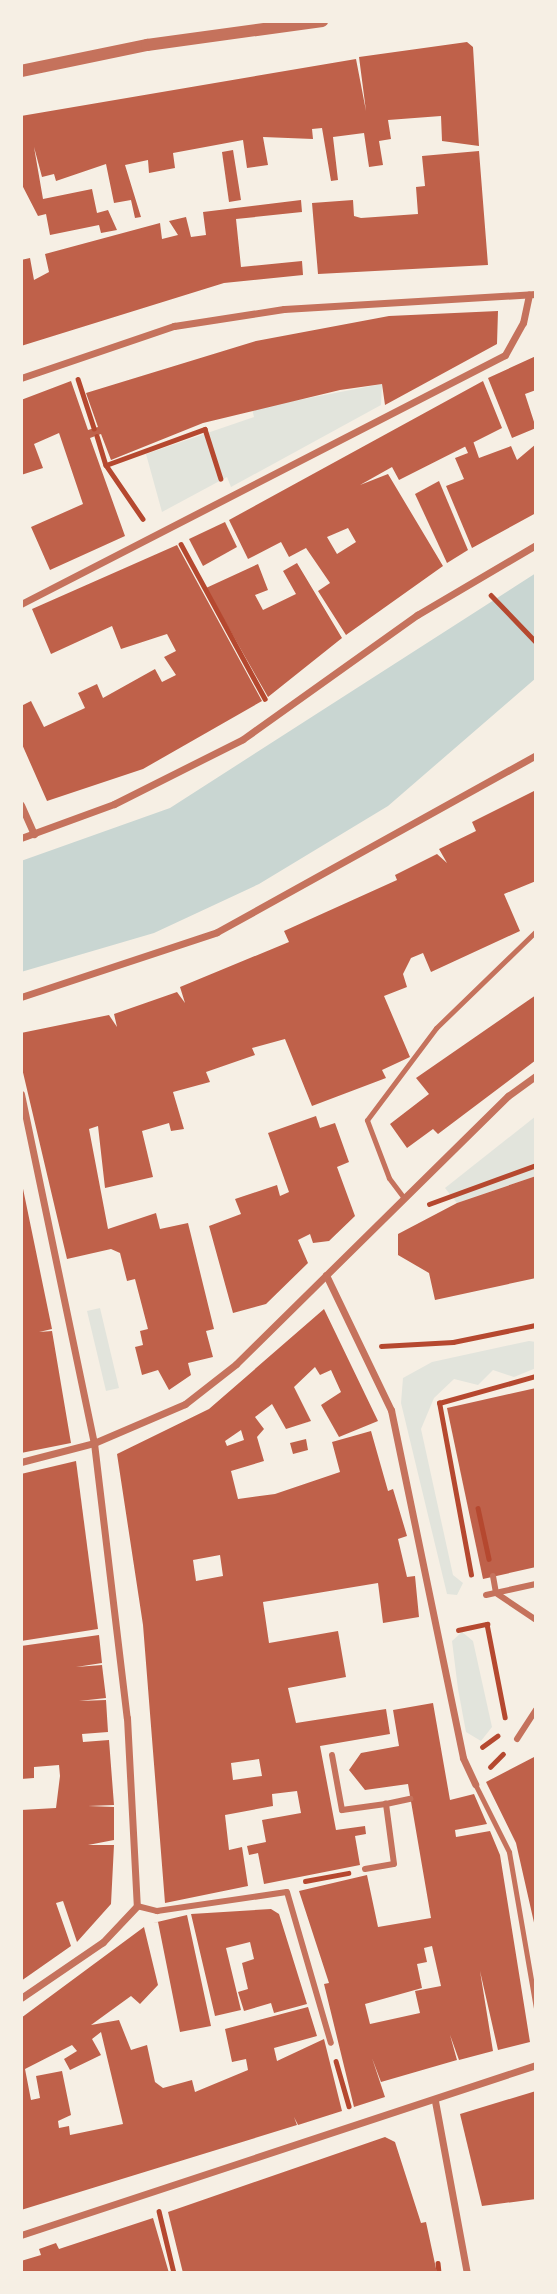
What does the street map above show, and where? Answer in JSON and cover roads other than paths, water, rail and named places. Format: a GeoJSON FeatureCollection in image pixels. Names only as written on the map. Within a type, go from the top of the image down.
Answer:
{"type":"FeatureCollection","features":[{"type":"Feature","properties":{"kind":"street"},"geometry":{"type":"LineString","coordinates":[[21,71],[147,45],[322,21]]}},
{"type":"Feature","properties":{"kind":"street"},"geometry":{"type":"LineString","coordinates":[[21,378],[174,326],[284,309],[533,295],[523,323],[505,355],[21,604]]}},
{"type":"Feature","properties":{"kind":"street"},"geometry":{"type":"LineString","coordinates":[[21,838],[114,804],[274,717],[417,615],[536,545]]}},
{"type":"Feature","properties":{"kind":"street"},"geometry":{"type":"LineString","coordinates":[[21,997],[217,932],[536,755]]}},
{"type":"Feature","properties":{"kind":"street"},"geometry":{"type":"LineString","coordinates":[[21,805],[34,834]]}},
{"type":"Feature","properties":{"kind":"street"},"geometry":{"type":"LineString","coordinates":[[21,1462],[94,1443],[185,1404],[536,1076]]}},
{"type":"Feature","properties":{"kind":"street"},"geometry":{"type":"LineString","coordinates":[[21,1094],[94,1443],[128,1718],[137,1906],[103,1942],[21,1998]]}},
{"type":"Feature","properties":{"kind":"street"},"geometry":{"type":"LineString","coordinates":[[326,1275],[363,1347],[391,1410],[463,1758],[475,1784]]}},
{"type":"Feature","properties":{"kind":"street"},"geometry":{"type":"LineString","coordinates":[[493,1576],[496,1593],[536,1620]]}},
{"type":"Feature","properties":{"kind":"street"},"geometry":{"type":"LineString","coordinates":[[486,1595],[536,1584]]}},
{"type":"Feature","properties":{"kind":"street"},"geometry":{"type":"LineString","coordinates":[[517,1739],[536,1710]]}},
{"type":"Feature","properties":{"kind":"street"},"geometry":{"type":"LineString","coordinates":[[332,1755],[342,1810],[410,1799]]}},
{"type":"Feature","properties":{"kind":"street"},"geometry":{"type":"LineString","coordinates":[[365,1869],[394,1864],[386,1804]]}},
{"type":"Feature","properties":{"kind":"street"},"geometry":{"type":"LineString","coordinates":[[137,1906],[156,1911],[287,1892],[331,2043]]}},
{"type":"Feature","properties":{"kind":"street"},"geometry":{"type":"LineString","coordinates":[[21,2235],[435,2101],[536,2065]]}},
{"type":"Feature","properties":{"kind":"street"},"geometry":{"type":"LineString","coordinates":[[435,2101],[467,2273]]}},
{"type":"Feature","properties":{"kind":"lane"},"geometry":{"type":"LineString","coordinates":[[404,1198],[389,1178],[367,1120],[436,1028],[536,931]]}},
{"type":"Feature","properties":{"kind":"lane"},"geometry":{"type":"LineString","coordinates":[[475,1784],[509,1852],[536,2008]]}}]}
